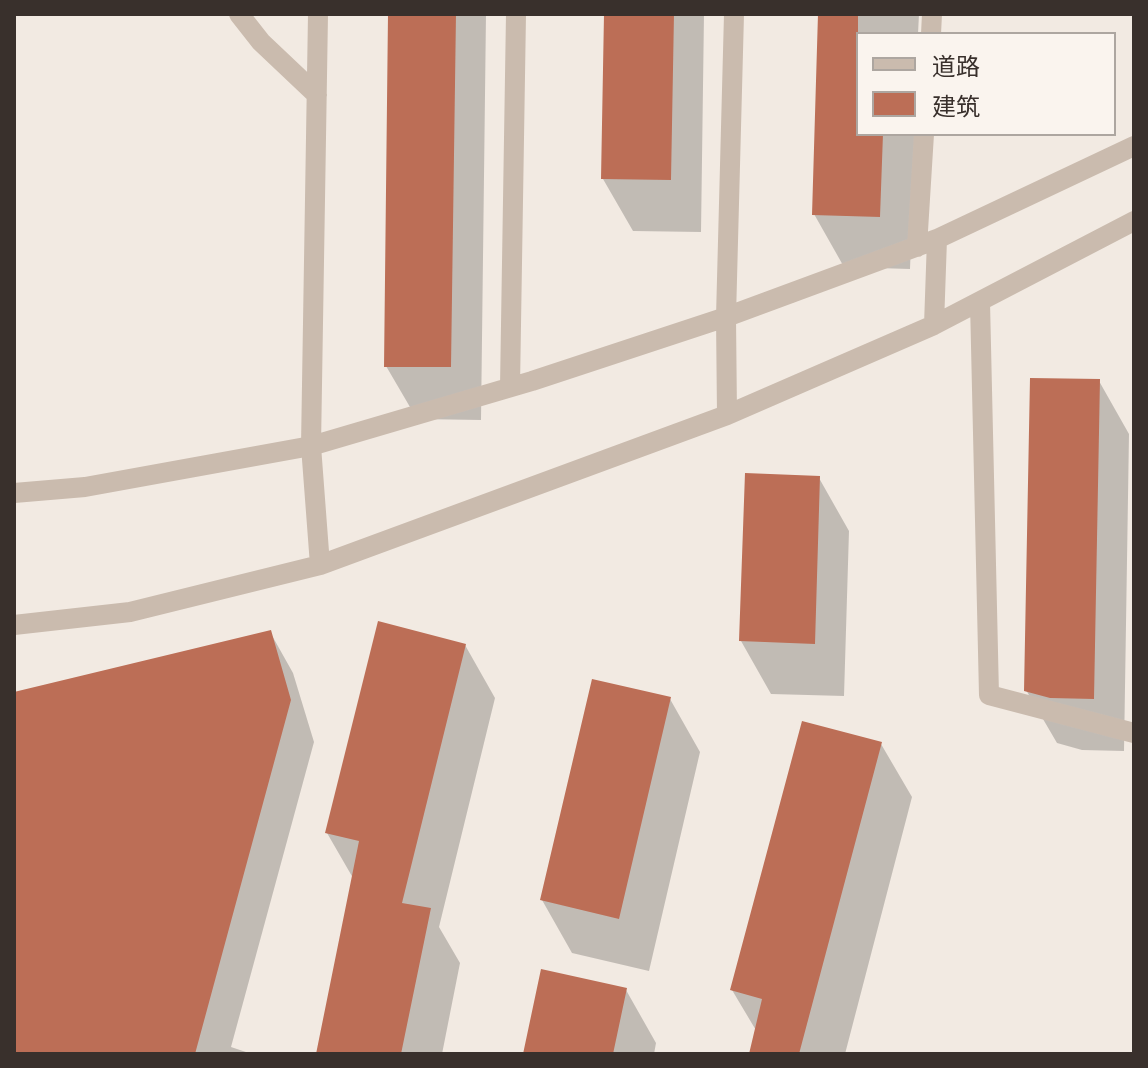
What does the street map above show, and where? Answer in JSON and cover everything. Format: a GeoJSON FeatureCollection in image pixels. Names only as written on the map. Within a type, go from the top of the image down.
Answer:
{"type":"FeatureCollection","features":[{"type":"Feature","properties":{"kind":"street"},"geometry":{"type":"LineString","coordinates":[[239,14],[261,42],[317,95]]}},
{"type":"Feature","properties":{"kind":"street"},"geometry":{"type":"LineString","coordinates":[[318,14],[311,446],[320,565]]}},
{"type":"Feature","properties":{"kind":"street"},"geometry":{"type":"LineString","coordinates":[[510,387],[516,14]]}},
{"type":"Feature","properties":{"kind":"street"},"geometry":{"type":"LineString","coordinates":[[727,415],[726,317],[734,14]]}},
{"type":"Feature","properties":{"kind":"street"},"geometry":{"type":"LineString","coordinates":[[924,136],[927,243],[934,325]]}},
{"type":"Feature","properties":{"kind":"street"},"geometry":{"type":"LineString","coordinates":[[14,493],[85,487],[311,446],[510,387],[726,317],[927,243],[1134,146]]}},
{"type":"Feature","properties":{"kind":"street"},"geometry":{"type":"LineString","coordinates":[[14,625],[130,612],[320,565],[727,415],[934,325],[1134,221]]}},
{"type":"Feature","properties":{"kind":"street"},"geometry":{"type":"LineString","coordinates":[[980,302],[989,695],[1134,733]]}},
{"type":"Feature","properties":{"kind":"building"},"geometry":{"type":"Polygon","coordinates":[[[388,14],[456,14],[451,367],[384,367],[388,14]]]}},
{"type":"Feature","properties":{"kind":"building"},"geometry":{"type":"Polygon","coordinates":[[[604,14],[674,14],[671,180],[601,179],[604,14]]]}},
{"type":"Feature","properties":{"kind":"building"},"geometry":{"type":"Polygon","coordinates":[[[818,14],[858,14],[856,136],[883,136],[880,217],[812,215],[818,14]]]}},
{"type":"Feature","properties":{"kind":"building"},"geometry":{"type":"Polygon","coordinates":[[[1030,378],[1100,379],[1094,699],[1050,698],[1024,691],[1030,378]]]}},
{"type":"Feature","properties":{"kind":"building"},"geometry":{"type":"Polygon","coordinates":[[[745,473],[820,476],[815,644],[739,641],[745,473]]]}},
{"type":"Feature","properties":{"kind":"building"},"geometry":{"type":"Polygon","coordinates":[[[378,621],[466,644],[402,903],[431,908],[401,1054],[316,1054],[359,841],[325,833],[378,621]]]}},
{"type":"Feature","properties":{"kind":"building"},"geometry":{"type":"Polygon","coordinates":[[[271,630],[291,700],[195,1054],[14,1054],[14,692],[271,630]]]}},
{"type":"Feature","properties":{"kind":"building"},"geometry":{"type":"Polygon","coordinates":[[[592,679],[671,697],[619,919],[540,900],[592,679]]]}},
{"type":"Feature","properties":{"kind":"building"},"geometry":{"type":"Polygon","coordinates":[[[802,721],[882,742],[799,1054],[749,1054],[762,999],[730,990],[802,721]]]}},
{"type":"Feature","properties":{"kind":"building"},"geometry":{"type":"Polygon","coordinates":[[[541,969],[627,988],[613,1054],[523,1054],[541,969]]]}}]}
